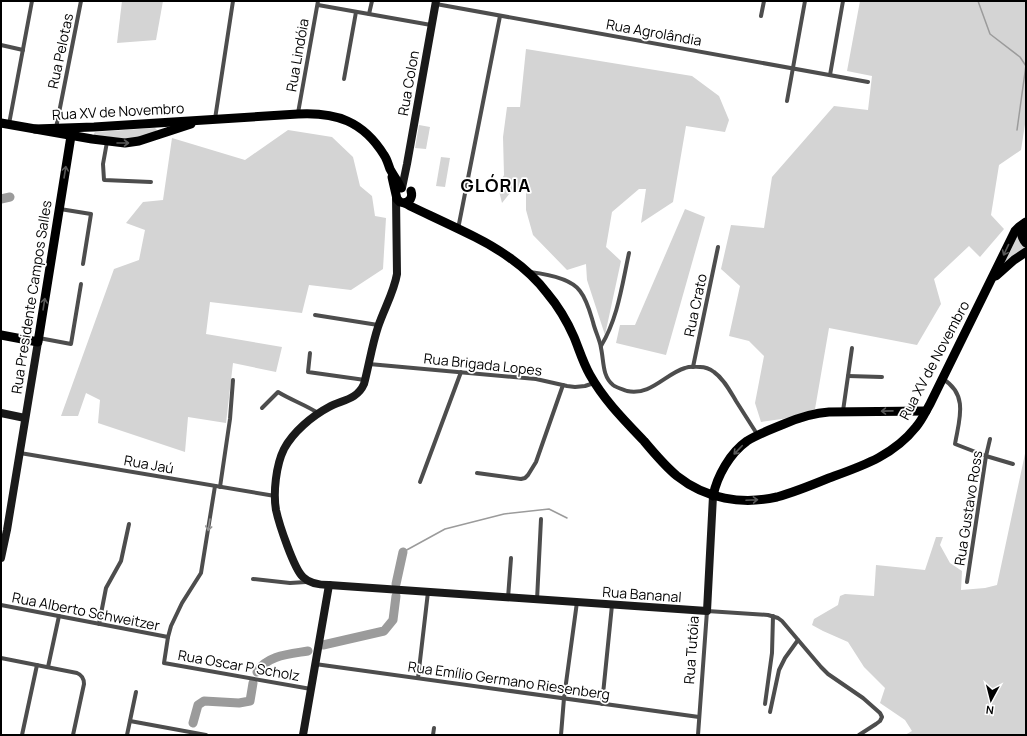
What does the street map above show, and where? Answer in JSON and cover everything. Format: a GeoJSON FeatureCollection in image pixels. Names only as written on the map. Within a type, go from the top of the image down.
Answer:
{"type":"FeatureCollection","features":[{"type":"Feature","properties":{"kind":"main road","name":"Rua XV de Novembro"},"geometry":{"type":"LineString","coordinates":[[35,129],[94,127],[310,113],[327,114],[343,119],[366,133],[385,157],[402,191],[419,202],[433,216]]}},
{"type":"Feature","properties":{"kind":"main road","name":"Rua XV de Novembro"},"geometry":{"type":"LineString","coordinates":[[5,123],[72,136],[121,143],[133,142],[203,120]]}},
{"type":"Feature","properties":{"kind":"main road"},"geometry":{"type":"LineString","coordinates":[[153,136],[158,133],[159,122]]}},
{"type":"Feature","properties":{"kind":"main road"},"geometry":{"type":"LineString","coordinates":[[92,139],[89,137],[88,133],[94,127]]}},
{"type":"Feature","properties":{"kind":"main road","name":"Rua Presidente Campos Salles"},"geometry":{"type":"LineString","coordinates":[[38,340],[72,136]]}},
{"type":"Feature","properties":{"kind":"main road","name":"Rua XV de Novembro"},"geometry":{"type":"LineString","coordinates":[[402,191],[398,201],[433,216],[501,251],[526,271],[547,292],[563,315],[574,336],[587,370],[594,383],[612,406],[676,475],[713,496],[729,500],[754,500],[787,494],[879,458],[900,444],[916,428],[926,411],[1015,231],[1026,223]]}},
{"type":"Feature","properties":{"kind":"main road"},"geometry":{"type":"LineString","coordinates":[[402,191],[412,194],[411,199],[404,203]]}},
{"type":"Feature","properties":{"kind":"main road"},"geometry":{"type":"LineString","coordinates":[[1026,223],[1021,231],[1023,240],[1026,243]]}},
{"type":"Feature","properties":{"kind":"main road","name":"Rua XV de Novembro"},"geometry":{"type":"LineString","coordinates":[[991,281],[1008,265],[1026,252]]}},
{"type":"Feature","properties":{"kind":"main road"},"geometry":{"type":"LineString","coordinates":[[1,335],[38,340]]}},
{"type":"Feature","properties":{"kind":"main road"},"geometry":{"type":"LineString","coordinates":[[713,496],[720,475],[733,455],[742,445],[787,423],[820,413],[926,411]]}},
{"type":"Feature","properties":{"kind":"street"},"geometry":{"type":"LineString","coordinates":[[5,123],[23,50],[32,1]]}},
{"type":"Feature","properties":{"kind":"street","name":"Rua Pelotas"},"geometry":{"type":"LineString","coordinates":[[56,128],[81,1]]}},
{"type":"Feature","properties":{"kind":"street"},"geometry":{"type":"LineString","coordinates":[[215,119],[234,1]]}},
{"type":"Feature","properties":{"kind":"street"},"geometry":{"type":"LineString","coordinates":[[369,14],[372,1]]}},
{"type":"Feature","properties":{"kind":"street"},"geometry":{"type":"LineString","coordinates":[[761,16],[764,1]]}},
{"type":"Feature","properties":{"kind":"street"},"geometry":{"type":"LineString","coordinates":[[787,101],[805,1]]}},
{"type":"Feature","properties":{"kind":"street"},"geometry":{"type":"LineString","coordinates":[[830,75],[843,1]]}},
{"type":"Feature","properties":{"kind":"street","name":"Rua Agrolândia"},"geometry":{"type":"LineString","coordinates":[[436,2],[500,16],[868,82]]}},
{"type":"Feature","properties":{"kind":"street","name":"Rua Colon"},"geometry":{"type":"LineString","coordinates":[[309,581],[302,577],[296,567],[277,515],[275,496],[280,461],[283,450],[298,430],[319,413],[331,406],[355,396],[360,391],[365,380],[378,325],[396,281],[396,221],[436,2]]}},
{"type":"Feature","properties":{"kind":"street"},"geometry":{"type":"LineString","coordinates":[[318,3],[356,12],[431,25]]}},
{"type":"Feature","properties":{"kind":"street","name":"Rua Lindóia"},"geometry":{"type":"LineString","coordinates":[[298,114],[318,3]]}},
{"type":"Feature","properties":{"kind":"street"},"geometry":{"type":"LineString","coordinates":[[344,79],[356,12]]}},
{"type":"Feature","properties":{"kind":"street"},"geometry":{"type":"LineString","coordinates":[[458,229],[500,16]]}},
{"type":"Feature","properties":{"kind":"street"},"geometry":{"type":"LineString","coordinates":[[1,46],[23,50]]}},
{"type":"Feature","properties":{"kind":"street"},"geometry":{"type":"LineString","coordinates":[[107,142],[103,164],[104,180],[151,182]]}},
{"type":"Feature","properties":{"kind":"street"},"geometry":{"type":"LineString","coordinates":[[396,221],[404,203]]}},
{"type":"Feature","properties":{"kind":"street"},"geometry":{"type":"LineString","coordinates":[[60,209],[91,214],[83,264]]}},
{"type":"Feature","properties":{"kind":"street","name":"Rua Crato"},"geometry":{"type":"LineString","coordinates":[[693,367],[718,247]]}},
{"type":"Feature","properties":{"kind":"street"},"geometry":{"type":"LineString","coordinates":[[601,346],[614,321],[629,253]]}},
{"type":"Feature","properties":{"kind":"street"},"geometry":{"type":"LineString","coordinates":[[526,271],[540,273],[563,280],[573,284],[582,293],[601,346],[606,376],[615,386],[629,391],[644,390],[652,387],[679,370],[693,367],[708,368],[716,373],[728,386],[758,436]]}},
{"type":"Feature","properties":{"kind":"street"},"geometry":{"type":"LineString","coordinates":[[38,340],[71,344],[81,284]]}},
{"type":"Feature","properties":{"kind":"street"},"geometry":{"type":"LineString","coordinates":[[315,315],[378,325]]}},
{"type":"Feature","properties":{"kind":"street","name":"Rua Presidente Campos Salles"},"geometry":{"type":"LineString","coordinates":[[1,558],[7,530],[38,340]]}},
{"type":"Feature","properties":{"kind":"street"},"geometry":{"type":"LineString","coordinates":[[842,412],[852,348]]}},
{"type":"Feature","properties":{"kind":"street"},"geometry":{"type":"LineString","coordinates":[[310,353],[308,372],[365,380]]}},
{"type":"Feature","properties":{"kind":"street","name":"Rua Brigada Lopes"},"geometry":{"type":"LineString","coordinates":[[369,364],[536,378],[575,387],[594,383]]}},
{"type":"Feature","properties":{"kind":"street"},"geometry":{"type":"LineString","coordinates":[[420,482],[461,372]]}},
{"type":"Feature","properties":{"kind":"street"},"geometry":{"type":"LineString","coordinates":[[848,376],[882,377]]}},
{"type":"Feature","properties":{"kind":"street"},"geometry":{"type":"LineString","coordinates":[[943,379],[956,392],[961,404],[955,444],[986,456],[1013,464]]}},
{"type":"Feature","properties":{"kind":"street"},"geometry":{"type":"LineString","coordinates":[[168,637],[182,603],[201,573],[231,415],[233,380]]}},
{"type":"Feature","properties":{"kind":"street"},"geometry":{"type":"LineString","coordinates":[[478,473],[521,479],[528,475],[536,462],[562,385]]}},
{"type":"Feature","properties":{"kind":"street"},"geometry":{"type":"LineString","coordinates":[[262,408],[278,392],[319,413]]}},
{"type":"Feature","properties":{"kind":"street"},"geometry":{"type":"LineString","coordinates":[[1,413],[25,418]]}},
{"type":"Feature","properties":{"kind":"street","name":"Rua Gustavo Ross"},"geometry":{"type":"LineString","coordinates":[[967,582],[986,456],[990,439]]}},
{"type":"Feature","properties":{"kind":"street","name":"Rua Jaú"},"geometry":{"type":"LineString","coordinates":[[20,453],[275,496]]}},
{"type":"Feature","properties":{"kind":"street","name":"Rua Tutóia"},"geometry":{"type":"LineString","coordinates":[[698,735],[707,611],[713,496]]}},
{"type":"Feature","properties":{"kind":"street"},"geometry":{"type":"LineString","coordinates":[[536,600],[541,519]]}},
{"type":"Feature","properties":{"kind":"street"},"geometry":{"type":"LineString","coordinates":[[99,624],[106,588],[121,561],[129,524]]}},
{"type":"Feature","properties":{"kind":"street"},"geometry":{"type":"LineString","coordinates":[[508,598],[511,558]]}},
{"type":"Feature","properties":{"kind":"street"},"geometry":{"type":"LineString","coordinates":[[253,579],[284,583],[309,581]]}},
{"type":"Feature","properties":{"kind":"street","name":"Rua Bananal"},"geometry":{"type":"LineString","coordinates":[[309,581],[329,585],[773,616]]}},
{"type":"Feature","properties":{"kind":"street"},"geometry":{"type":"LineString","coordinates":[[303,735],[329,585]]}},
{"type":"Feature","properties":{"kind":"street"},"geometry":{"type":"LineString","coordinates":[[418,678],[428,592]]}},
{"type":"Feature","properties":{"kind":"street"},"geometry":{"type":"LineString","coordinates":[[561,735],[564,698],[577,602]]}},
{"type":"Feature","properties":{"kind":"street","name":"Rua Alberto Schweitzer"},"geometry":{"type":"LineString","coordinates":[[1,605],[168,637]]}},
{"type":"Feature","properties":{"kind":"street"},"geometry":{"type":"LineString","coordinates":[[602,704],[612,605]]}},
{"type":"Feature","properties":{"kind":"street"},"geometry":{"type":"LineString","coordinates":[[48,667],[59,616]]}},
{"type":"Feature","properties":{"kind":"street"},"geometry":{"type":"LineString","coordinates":[[765,704],[772,653],[773,616],[782,621],[821,667],[863,698],[880,713],[882,717],[880,721],[859,735]]}},
{"type":"Feature","properties":{"kind":"street","name":"Rua Oscar P Scholz"},"geometry":{"type":"LineString","coordinates":[[168,637],[164,663],[311,689]]}},
{"type":"Feature","properties":{"kind":"street"},"geometry":{"type":"LineString","coordinates":[[770,712],[779,670],[785,658],[798,640]]}},
{"type":"Feature","properties":{"kind":"street"},"geometry":{"type":"LineString","coordinates":[[1,658],[76,673],[82,676],[84,684],[73,735]]}},
{"type":"Feature","properties":{"kind":"street","name":"Rua Emílio Germano Riesenberg"},"geometry":{"type":"LineString","coordinates":[[315,664],[699,717]]}},
{"type":"Feature","properties":{"kind":"street"},"geometry":{"type":"LineString","coordinates":[[22,735],[37,665]]}},
{"type":"Feature","properties":{"kind":"street"},"geometry":{"type":"LineString","coordinates":[[127,735],[136,692]]}},
{"type":"Feature","properties":{"kind":"street"},"geometry":{"type":"LineString","coordinates":[[130,721],[206,735]]}},
{"type":"Feature","properties":{"kind":"street"},"geometry":{"type":"LineString","coordinates":[[433,735],[434,728]]}},
{"type":"Feature","properties":{"kind":"shaded area"},"geometry":{"type":"Polygon","coordinates":[[[122,1],[163,1],[156,40],[117,43],[122,1]]]}},
{"type":"Feature","properties":{"kind":"shaded area"},"geometry":{"type":"Polygon","coordinates":[[[860,1],[1026,1],[1026,118],[1021,150],[999,165],[991,215],[1004,229],[980,257],[969,246],[934,279],[941,304],[917,345],[829,328],[815,409],[789,418],[761,422],[755,403],[764,356],[749,341],[729,336],[740,286],[721,269],[731,225],[764,228],[772,177],[834,106],[868,110],[872,76],[847,71],[860,1]]]}},
{"type":"Feature","properties":{"kind":"shaded area"},"geometry":{"type":"Polygon","coordinates":[[[526,49],[692,76],[719,96],[729,120],[725,132],[686,126],[673,202],[641,223],[646,189],[639,189],[612,212],[606,247],[621,261],[605,335],[587,280],[586,264],[567,270],[533,235],[526,210],[526,191],[514,188],[502,203],[498,187],[504,175],[503,137],[507,107],[520,107],[526,49]]]}},
{"type":"Feature","properties":{"kind":"shaded area"},"geometry":{"type":"Polygon","coordinates":[[[419,125],[430,127],[426,149],[415,148],[419,125]]]}},
{"type":"Feature","properties":{"kind":"shaded area"},"geometry":{"type":"Polygon","coordinates":[[[155,128],[157,130],[156,131],[135,140],[93,135],[95,132],[155,128]]]}},
{"type":"Feature","properties":{"kind":"shaded area"},"geometry":{"type":"Polygon","coordinates":[[[288,130],[332,137],[353,157],[360,186],[372,196],[375,216],[386,218],[383,269],[351,290],[309,285],[302,313],[210,302],[206,334],[282,347],[276,372],[233,363],[226,423],[188,417],[185,452],[98,423],[100,400],[86,393],[78,416],[61,416],[114,269],[139,260],[145,230],[126,223],[143,202],[163,200],[172,138],[245,160],[288,130]]]}},
{"type":"Feature","properties":{"kind":"shaded area"},"geometry":{"type":"Polygon","coordinates":[[[441,157],[450,158],[445,187],[436,186],[441,157]]]}},
{"type":"Feature","properties":{"kind":"shaded area"},"geometry":{"type":"Polygon","coordinates":[[[685,209],[705,217],[666,355],[616,343],[620,325],[635,325],[685,209]]]}},
{"type":"Feature","properties":{"kind":"shaded area"},"geometry":{"type":"Polygon","coordinates":[[[1018,232],[1026,246],[1026,249],[1000,268],[1018,232]]]}},
{"type":"Feature","properties":{"kind":"shaded area"},"geometry":{"type":"Polygon","coordinates":[[[1026,449],[1026,735],[905,735],[912,731],[905,720],[880,703],[885,688],[864,667],[848,642],[812,625],[814,619],[838,605],[840,596],[845,594],[874,596],[876,565],[925,570],[936,537],[943,537],[940,545],[950,563],[962,571],[961,590],[985,588],[997,585],[1026,449]]]}},
{"type":"Feature","properties":{"kind":"waterway"},"geometry":{"type":"LineString","coordinates":[[978,1],[990,34],[1020,57],[1026,66]]}},
{"type":"Feature","properties":{"kind":"waterway"},"geometry":{"type":"LineString","coordinates":[[1017,130],[1026,65]]}},
{"type":"Feature","properties":{"kind":"waterway"},"geometry":{"type":"LineString","coordinates":[[1,199],[10,197]]}},
{"type":"Feature","properties":{"kind":"waterway"},"geometry":{"type":"LineString","coordinates":[[403,552],[445,529],[504,514],[549,509],[567,518]]}},
{"type":"Feature","properties":{"kind":"waterway"},"geometry":{"type":"LineString","coordinates":[[396,584],[403,552]]}},
{"type":"Feature","properties":{"kind":"waterway"},"geometry":{"type":"LineString","coordinates":[[323,645],[384,631],[393,620],[396,596]]}},
{"type":"Feature","properties":{"kind":"waterway"},"geometry":{"type":"LineString","coordinates":[[257,672],[261,666],[280,656],[308,651]]}},
{"type":"Feature","properties":{"kind":"waterway"},"geometry":{"type":"LineString","coordinates":[[193,723],[198,705],[204,701],[239,703],[250,701],[253,683]]}},
{"type":"Feature","properties":{"kind":"district","name":"GLÓRIA"},"geometry":{"type":"Point","coordinates":[496,185]}}]}
